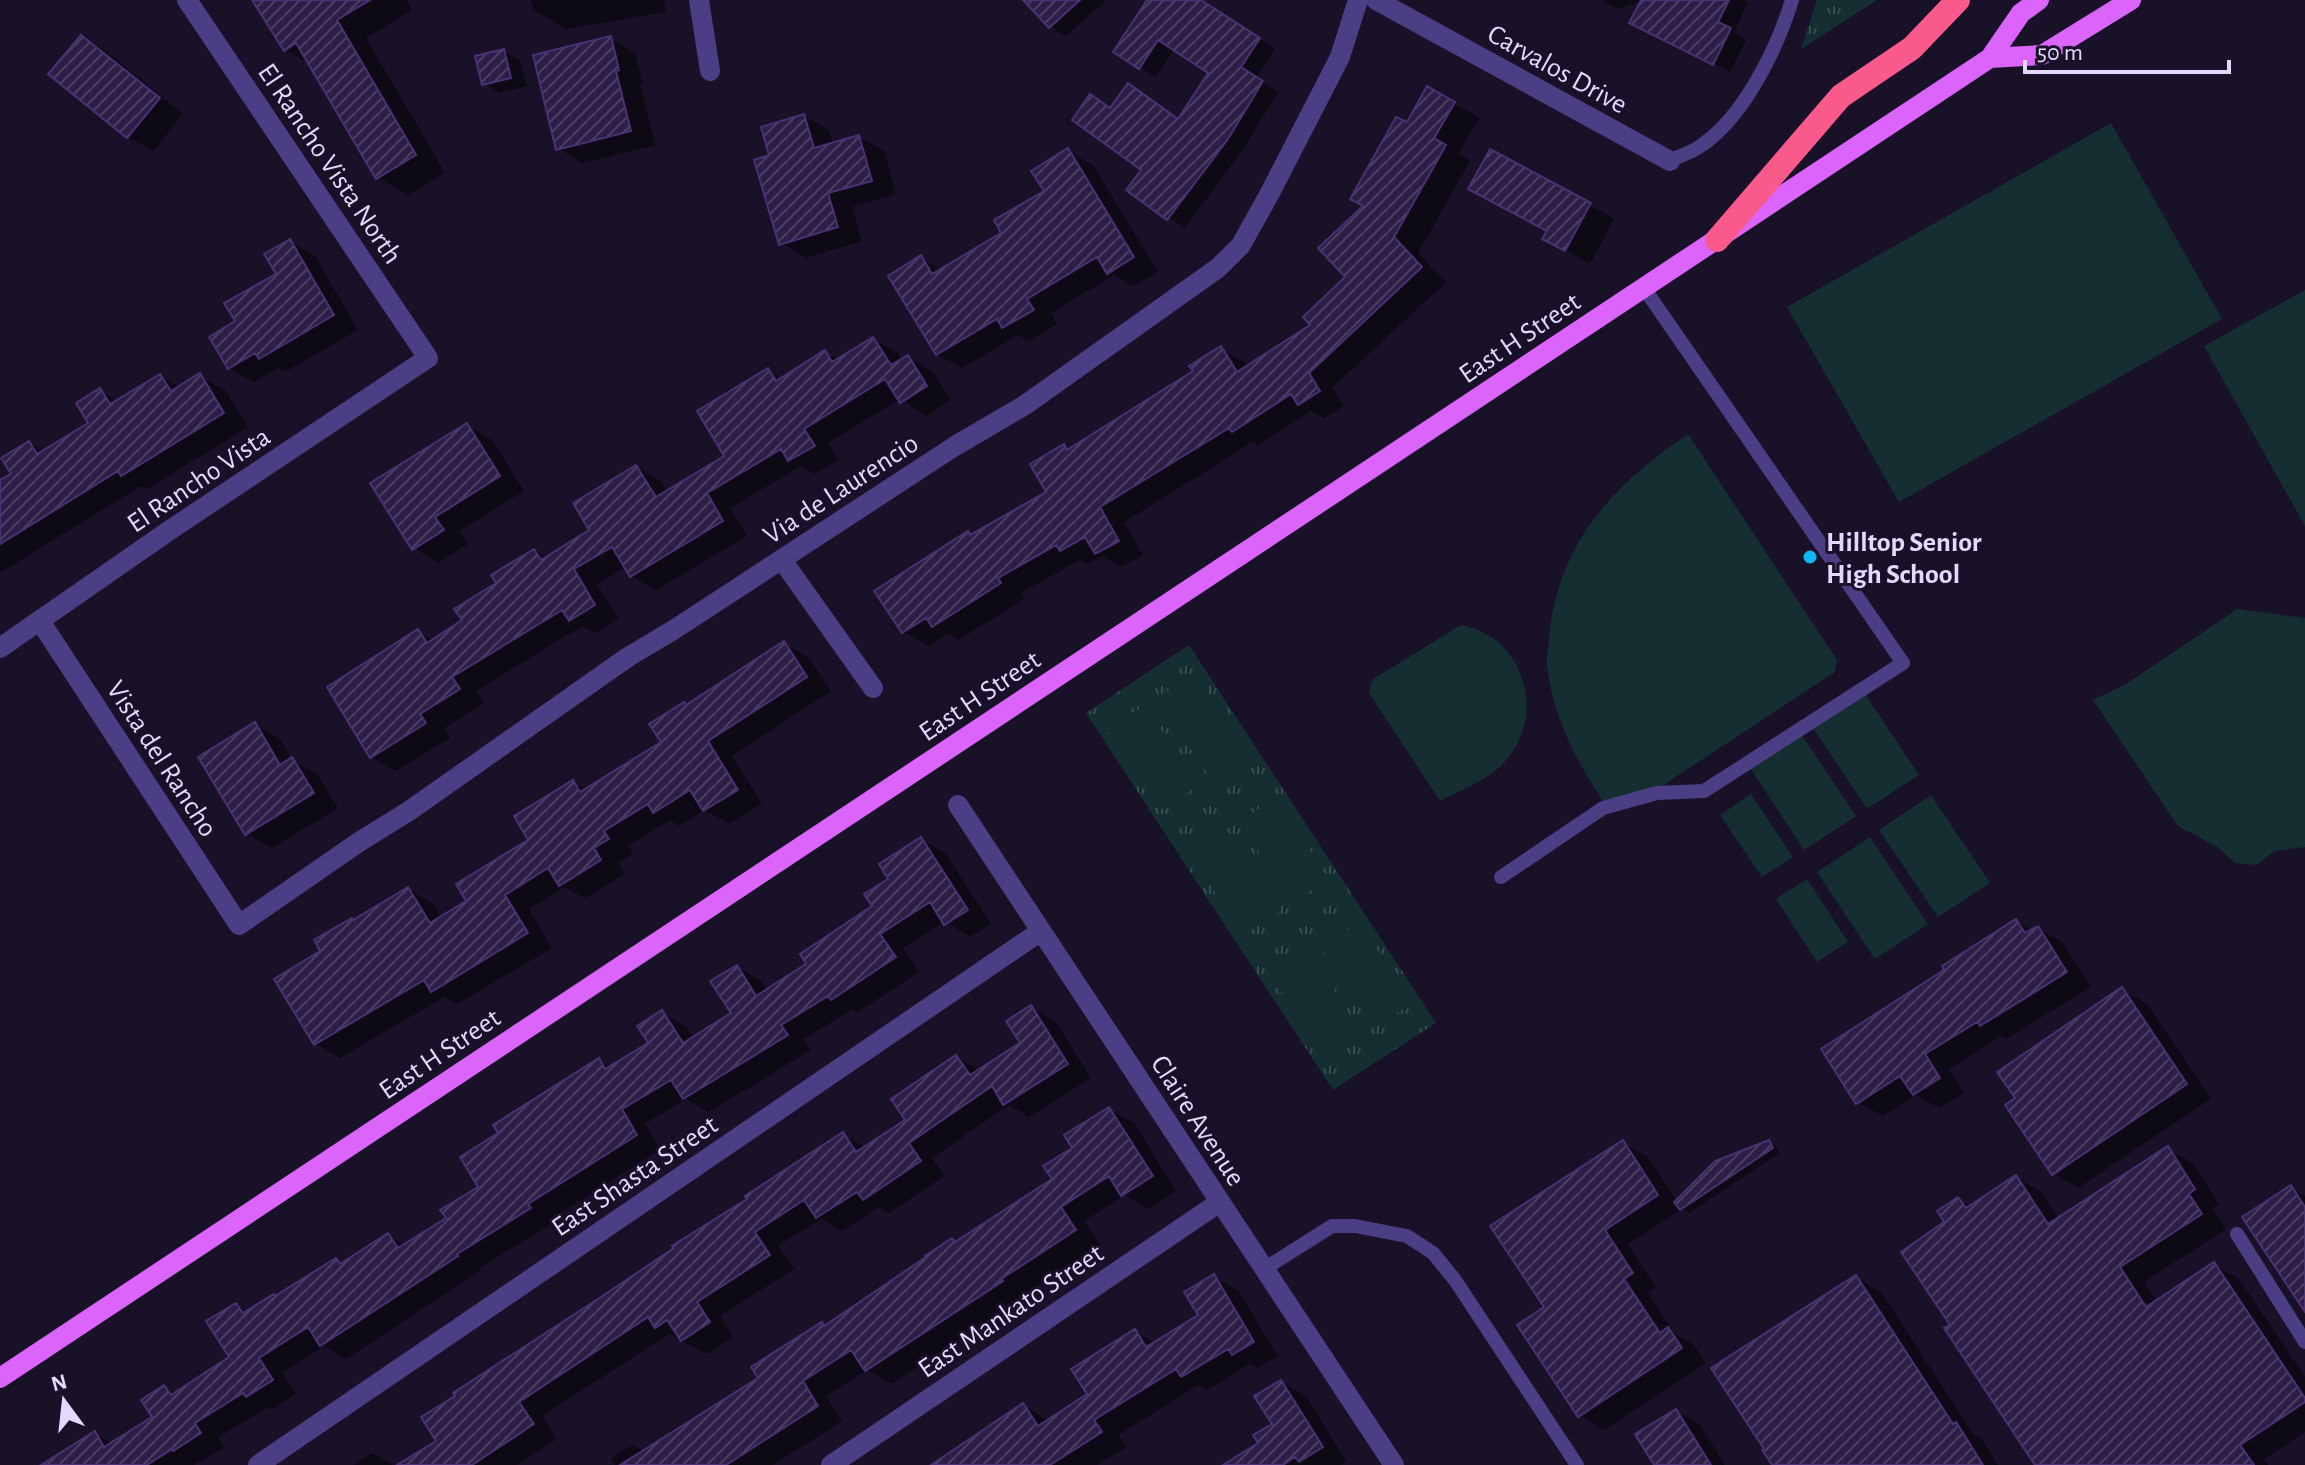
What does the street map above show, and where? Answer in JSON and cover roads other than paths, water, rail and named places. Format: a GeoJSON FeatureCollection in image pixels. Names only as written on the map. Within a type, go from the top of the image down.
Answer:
{"type":"FeatureCollection","features":[{"type":"Feature","properties":{"kind":"highway"},"geometry":{"type":"LineString","coordinates":[[1717,240],[1841,96],[1912,48],[1958,0]]}},
{"type":"Feature","properties":{"kind":"main road","name":"East H Street"},"geometry":{"type":"LineString","coordinates":[[0,1378],[1990,58],[2021,13],[2039,0]]}},
{"type":"Feature","properties":{"kind":"main road"},"geometry":{"type":"LineString","coordinates":[[1990,58],[2042,55],[2131,0]]}},
{"type":"Feature","properties":{"kind":"street","name":"El Rancho Vista North"},"geometry":{"type":"LineString","coordinates":[[187,0],[428,358]]}},
{"type":"Feature","properties":{"kind":"street"},"geometry":{"type":"LineString","coordinates":[[699,0],[710,71]]}},
{"type":"Feature","properties":{"kind":"street","name":"Via de Laurencio"},"geometry":{"type":"LineString","coordinates":[[239,925],[409,811],[628,657],[955,446],[1025,405],[1218,268],[1241,245],[1277,179],[1340,57],[1358,0]]}},
{"type":"Feature","properties":{"kind":"street","name":"Carvalos Drive"},"geometry":{"type":"LineString","coordinates":[[1376,0],[1670,161]]}},
{"type":"Feature","properties":{"kind":"street","name":"El Rancho Vista"},"geometry":{"type":"LineString","coordinates":[[0,648],[428,358]]}},
{"type":"Feature","properties":{"kind":"street"},"geometry":{"type":"LineString","coordinates":[[782,560],[873,688]]}},
{"type":"Feature","properties":{"kind":"street","name":"Vista del Rancho"},"geometry":{"type":"LineString","coordinates":[[40,621],[239,925]]}},
{"type":"Feature","properties":{"kind":"street","name":"Claire Avenue"},"geometry":{"type":"LineString","coordinates":[[958,805],[1394,1465]]}},
{"type":"Feature","properties":{"kind":"street","name":"East Shasta Street"},"geometry":{"type":"LineString","coordinates":[[258,1465],[1041,931]]}},
{"type":"Feature","properties":{"kind":"street","name":"East Mankato Street"},"geometry":{"type":"LineString","coordinates":[[831,1465],[1220,1202]]}},
{"type":"Feature","properties":{"kind":"lane"},"geometry":{"type":"LineString","coordinates":[[1670,161],[1700,147],[1725,124],[1760,75],[1783,29],[1792,0]]}},
{"type":"Feature","properties":{"kind":"lane"},"geometry":{"type":"LineString","coordinates":[[1501,877],[1603,808],[1657,793],[1704,791],[1903,663],[1644,288]]}},
{"type":"Feature","properties":{"kind":"lane"},"geometry":{"type":"LineString","coordinates":[[1264,1269],[1332,1226],[1355,1226],[1407,1236],[1433,1253],[1455,1280],[1577,1465]]}},
{"type":"Feature","properties":{"kind":"lane"},"geometry":{"type":"LineString","coordinates":[[2237,1234],[2305,1342]]}},
{"type":"Feature","properties":{"kind":"place","name":"Hilltop Senior High School"},"geometry":{"type":"Point","coordinates":[1810,557]}}]}
